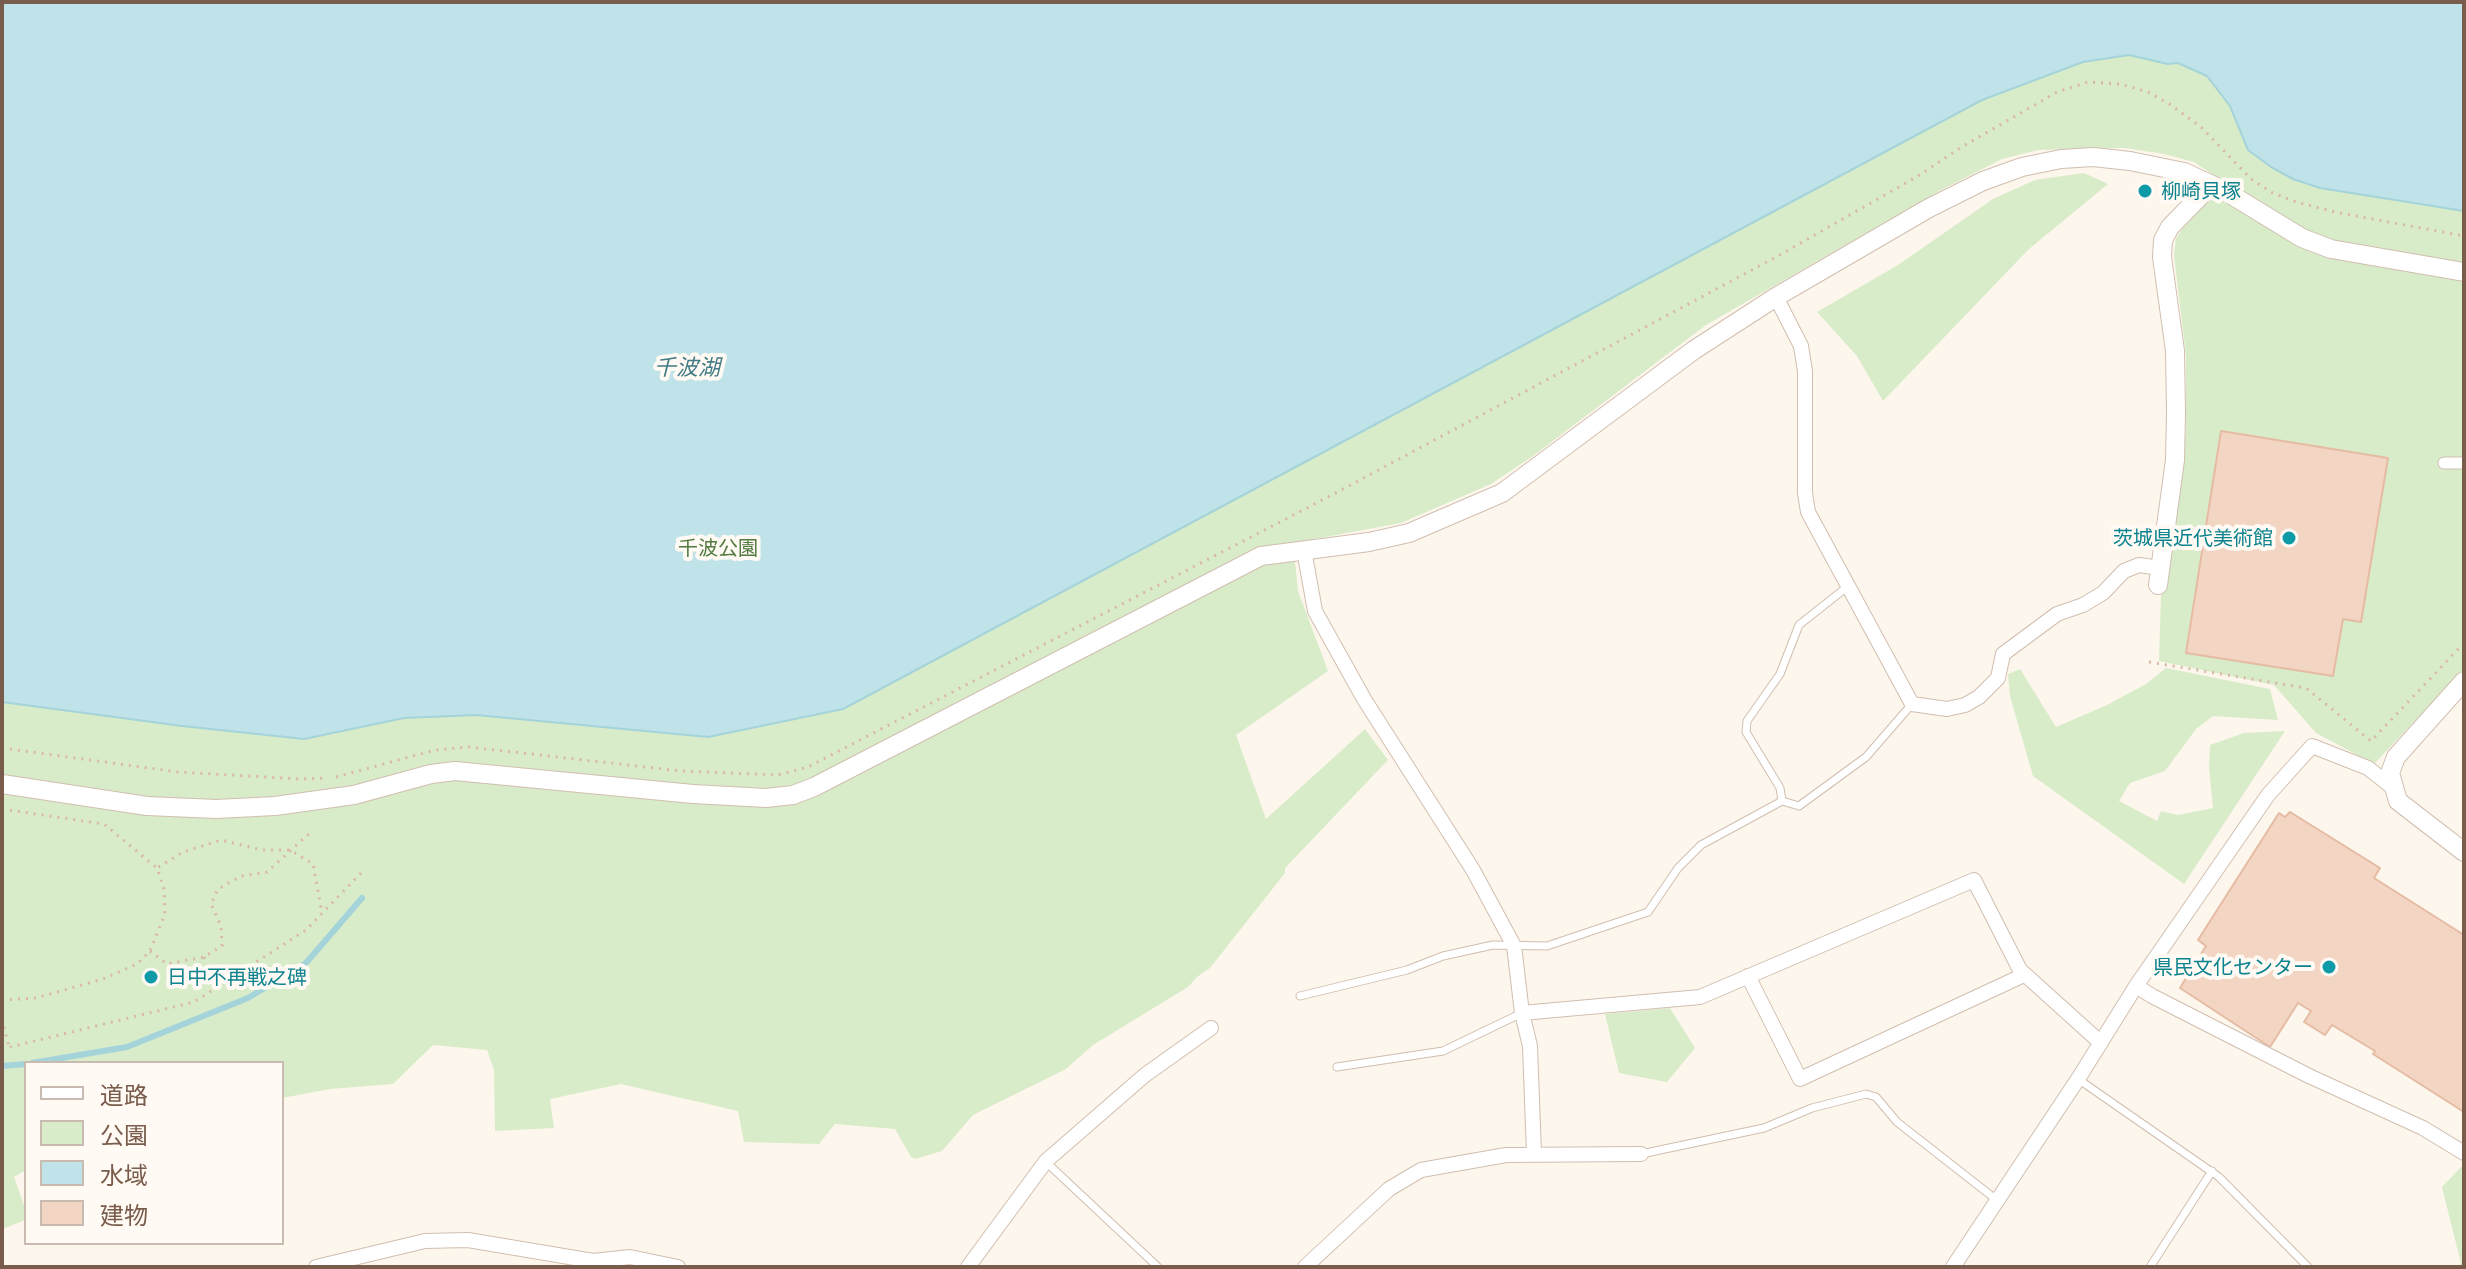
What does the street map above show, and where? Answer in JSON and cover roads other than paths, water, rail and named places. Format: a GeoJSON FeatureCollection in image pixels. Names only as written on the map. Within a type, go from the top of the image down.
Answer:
{"type":"FeatureCollection","features":[{"type":"Feature","properties":{"kind":"street"},"geometry":{"type":"LineString","coordinates":[[2,784],[147,806],[216,809],[275,806],[354,795],[431,774],[455,771],[693,794],[766,798],[793,795],[814,787],[1261,556],[1369,542],[1409,533],[1502,493],[1694,350],[1776,297],[1929,208],[1983,181],[2022,167],[2061,159],[2093,157],[2184,172],[2247,203],[2302,238],[2331,249],[2464,272]]}},
{"type":"Feature","properties":{"kind":"street"},"geometry":{"type":"LineString","coordinates":[[1776,297],[1801,346],[1805,371],[1805,493],[1808,512],[1912,704],[1947,709],[1972,701],[1998,678],[2003,654],[2057,614],[2083,605],[2103,593],[2124,571],[2139,565],[2159,576],[2175,460],[2176,413],[2175,351],[2162,257],[2163,240],[2170,227],[2211,185]]}},
{"type":"Feature","properties":{"kind":"street"},"geometry":{"type":"LineString","coordinates":[[2444,463],[2464,463]]}},
{"type":"Feature","properties":{"kind":"street"},"geometry":{"type":"LineString","coordinates":[[1304,550],[1315,611],[1364,699],[1473,870],[1514,946],[1522,1013],[1530,1046],[1534,1154]]}},
{"type":"Feature","properties":{"kind":"street"},"geometry":{"type":"LineString","coordinates":[[2464,681],[2396,757],[2390,773],[2398,801],[2464,852]]}},
{"type":"Feature","properties":{"kind":"street"},"geometry":{"type":"LineString","coordinates":[[1953,1267],[2136,986],[2268,795],[2312,746],[2368,768],[2392,787]]}},
{"type":"Feature","properties":{"kind":"street"},"geometry":{"type":"LineString","coordinates":[[1522,1013],[1700,997],[1974,880],[2024,975],[2101,1043]]}},
{"type":"Feature","properties":{"kind":"street"},"geometry":{"type":"LineString","coordinates":[[1748,976],[1800,1079],[2024,975]]}},
{"type":"Feature","properties":{"kind":"street"},"geometry":{"type":"LineString","coordinates":[[2136,986],[2309,1076],[2423,1128],[2464,1153]]}},
{"type":"Feature","properties":{"kind":"street"},"geometry":{"type":"LineString","coordinates":[[968,1267],[1046,1161],[1145,1075],[1211,1028]]}},
{"type":"Feature","properties":{"kind":"street"},"geometry":{"type":"LineString","coordinates":[[1305,1267],[1389,1189],[1421,1170],[1506,1155],[1641,1154]]}},
{"type":"Feature","properties":{"kind":"street"},"geometry":{"type":"LineString","coordinates":[[316,1267],[425,1241],[468,1240],[594,1264],[630,1257],[678,1267]]}},
{"type":"Feature","properties":{"kind":"lane"},"geometry":{"type":"LineString","coordinates":[[1782,801],[1780,788],[1746,732],[1747,721],[1780,674],[1799,625],[1849,586]]}},
{"type":"Feature","properties":{"kind":"lane"},"geometry":{"type":"LineString","coordinates":[[1300,996],[1493,945],[1547,946],[1648,912],[1678,868],[1701,845],[1782,801],[1799,806],[1866,757],[1912,704]]}},
{"type":"Feature","properties":{"kind":"lane"},"geometry":{"type":"LineString","coordinates":[[1337,1067],[1443,1051],[1522,1013]]}},
{"type":"Feature","properties":{"kind":"lane"},"geometry":{"type":"LineString","coordinates":[[2078,1079],[2212,1171],[2308,1267]]}},
{"type":"Feature","properties":{"kind":"lane"},"geometry":{"type":"LineString","coordinates":[[1641,1154],[1764,1128],[1812,1108],[1866,1094],[1876,1097],[1897,1122],[1998,1201]]}},
{"type":"Feature","properties":{"kind":"lane"},"geometry":{"type":"LineString","coordinates":[[1046,1161],[1158,1267]]}},
{"type":"Feature","properties":{"kind":"lane"},"geometry":{"type":"LineString","coordinates":[[2150,1267],[2212,1171]]}},
{"type":"Feature","properties":{"kind":"water","name":"千波湖"},"geometry":{"type":"Polygon","coordinates":[[[2,2],[2464,2],[2464,211],[2320,188],[2293,179],[2248,150],[2230,106],[2207,76],[2178,63],[2168,64],[2129,55],[2083,62],[1982,100],[843,709],[708,737],[476,715],[404,718],[304,739],[2,702],[2,2]]]}},
{"type":"Feature","properties":{"kind":"waterway"},"geometry":{"type":"LineString","coordinates":[[44,1061],[127,1047],[248,998],[306,963],[362,898]]}},
{"type":"Feature","properties":{"kind":"waterway"},"geometry":{"type":"LineString","coordinates":[[2,1066],[24,1064]]}},
{"type":"Feature","properties":{"kind":"place","name":"柳崎貝塚"},"geometry":{"type":"Point","coordinates":[2145,191]}},
{"type":"Feature","properties":{"kind":"place","name":"茨城県近代美術館"},"geometry":{"type":"Point","coordinates":[2289,538]}},
{"type":"Feature","properties":{"kind":"place","name":"県民文化センター"},"geometry":{"type":"Point","coordinates":[2329,967]}},
{"type":"Feature","properties":{"kind":"place","name":"日中不再戦之碑"},"geometry":{"type":"Point","coordinates":[151,977]}},
{"type":"Feature","properties":{"kind":"park label","name":"千波公園"},"geometry":{"type":"Point","coordinates":[718,548]}}]}
